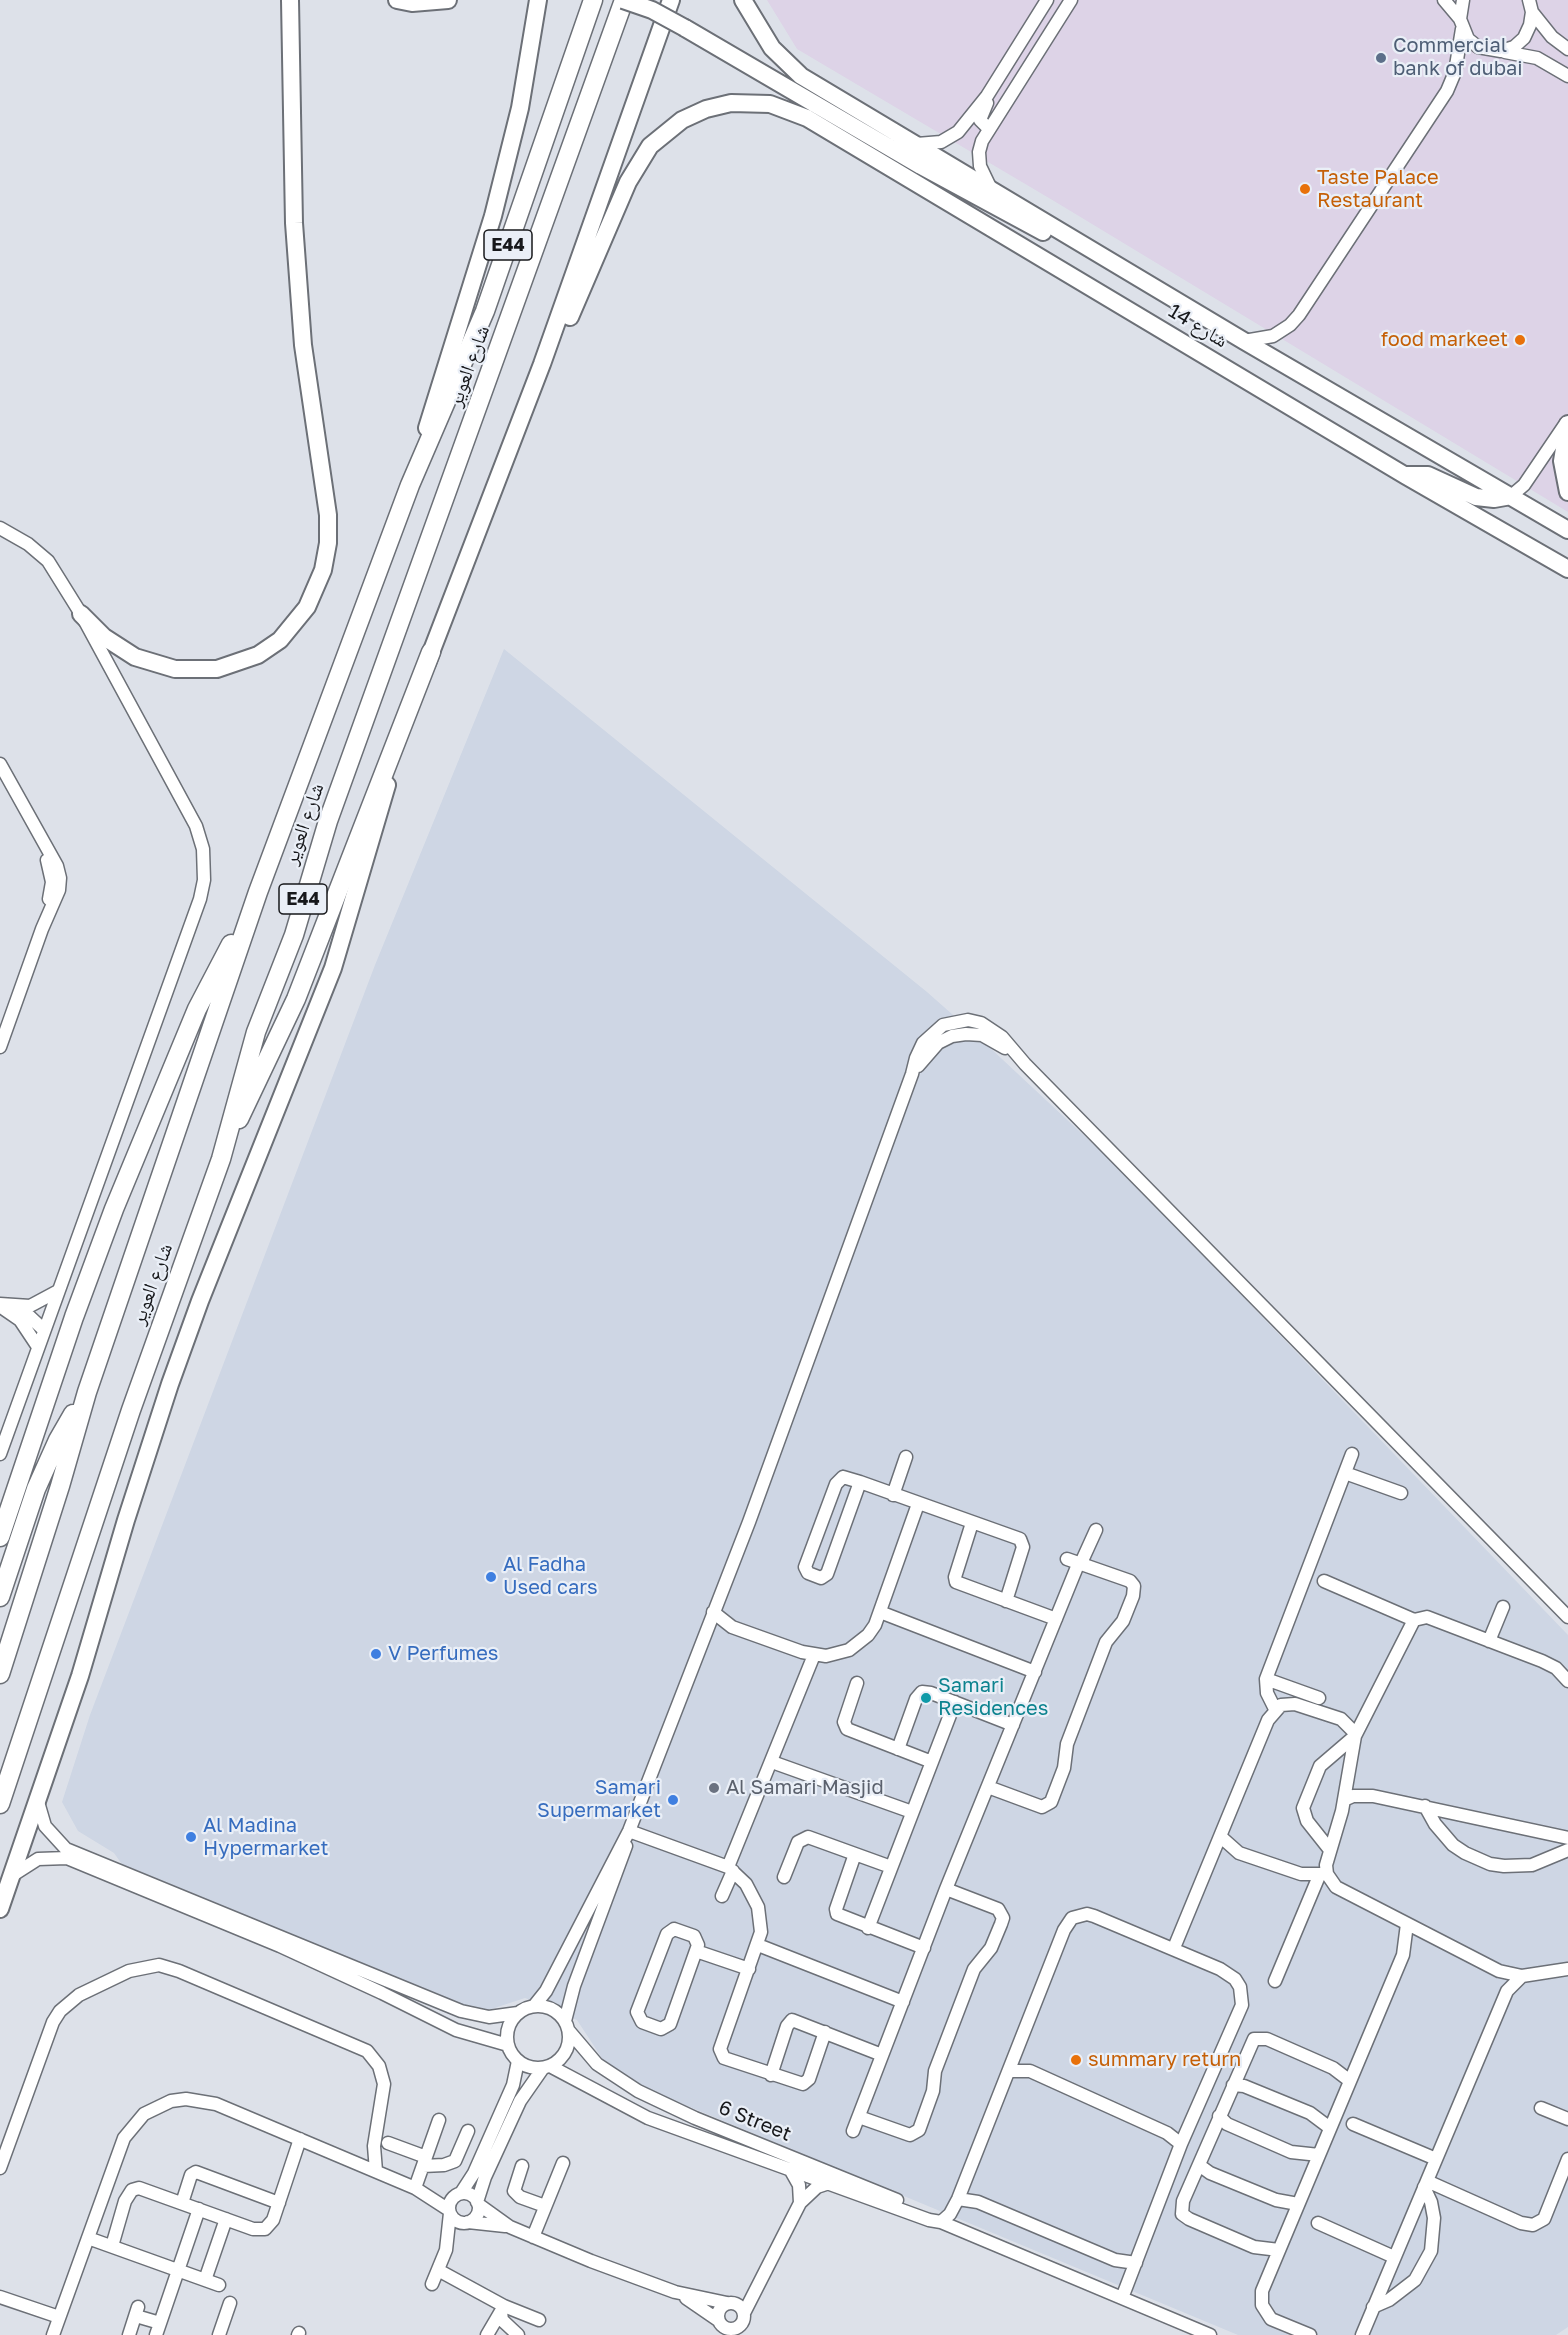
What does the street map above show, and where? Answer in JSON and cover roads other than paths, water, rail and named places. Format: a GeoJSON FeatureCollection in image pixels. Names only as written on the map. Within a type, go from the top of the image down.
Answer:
{"type":"FeatureCollection","features":[{"type":"Feature","properties":{"kind":"highway","name":"شارع العوير"},"geometry":{"type":"LineString","coordinates":[[0,1674],[60,1486],[87,1392],[258,892],[410,485],[485,311],[593,0]]}},
{"type":"Feature","properties":{"kind":"highway","name":"شارع العوير"},"geometry":{"type":"LineString","coordinates":[[0,1804],[131,1410],[221,1159],[256,1032],[294,935],[328,821],[624,0]]}},
{"type":"Feature","properties":{"kind":"highway"},"geometry":{"type":"LineString","coordinates":[[221,1159],[296,999],[431,652]]}},
{"type":"Feature","properties":{"kind":"highway"},"geometry":{"type":"LineString","coordinates":[[0,1537],[74,1317],[131,1166],[197,1009],[258,892]]}},
{"type":"Feature","properties":{"kind":"highway"},"geometry":{"type":"LineString","coordinates":[[0,1597],[46,1464],[87,1392]]}},
{"type":"Feature","properties":{"kind":"main road"},"geometry":{"type":"LineString","coordinates":[[81,614],[104,637],[135,657],[175,669],[217,669],[258,655],[280,640],[300,618],[323,570],[328,543],[328,515],[303,345],[296,244],[290,0]]}},
{"type":"Feature","properties":{"kind":"main road"},"geometry":{"type":"LineString","coordinates":[[397,0],[412,3],[448,0]]}},
{"type":"Feature","properties":{"kind":"main road"},"geometry":{"type":"LineString","coordinates":[[410,485],[493,216],[520,108],[538,0]]}},
{"type":"Feature","properties":{"kind":"main road"},"geometry":{"type":"LineString","coordinates":[[624,0],[652,10],[685,28],[921,166],[1076,251],[1122,269]]}},
{"type":"Feature","properties":{"kind":"main road"},"geometry":{"type":"LineString","coordinates":[[0,1910],[89,1649],[126,1520],[170,1384],[200,1301],[333,968],[387,787],[431,652],[542,364],[671,0]]}},
{"type":"Feature","properties":{"kind":"main road"},"geometry":{"type":"LineString","coordinates":[[743,0],[772,48],[801,76],[1122,269]]}},
{"type":"Feature","properties":{"kind":"main road","name":"شارع 14"},"geometry":{"type":"LineString","coordinates":[[542,364],[574,307],[634,169],[660,136],[694,113],[731,103],[770,104],[807,118],[1406,476],[1568,569]]}},
{"type":"Feature","properties":{"kind":"main road","name":"شارع 14"},"geometry":{"type":"LineString","coordinates":[[1122,269],[1568,530]]}},
{"type":"Feature","properties":{"kind":"main road"},"geometry":{"type":"LineString","coordinates":[[1568,423],[1562,461],[1568,492]]}},
{"type":"Feature","properties":{"kind":"main road"},"geometry":{"type":"LineString","coordinates":[[1406,476],[1428,475],[1476,497],[1494,499],[1511,496]]}},
{"type":"Feature","properties":{"kind":"street"},"geometry":{"type":"LineString","coordinates":[[917,144],[941,142],[958,132],[987,96],[1047,0]]}},
{"type":"Feature","properties":{"kind":"street"},"geometry":{"type":"LineString","coordinates":[[991,189],[979,159],[982,141],[1071,0]]}},
{"type":"Feature","properties":{"kind":"street"},"geometry":{"type":"LineString","coordinates":[[1444,0],[1478,47],[1537,58],[1568,76]]}},
{"type":"Feature","properties":{"kind":"street"},"geometry":{"type":"LineString","coordinates":[[1244,341],[1272,336],[1290,325],[1299,315],[1447,91],[1455,72],[1463,0]]}},
{"type":"Feature","properties":{"kind":"street"},"geometry":{"type":"LineString","coordinates":[[1501,51],[1514,47],[1524,38],[1530,25],[1530,6]]}},
{"type":"Feature","properties":{"kind":"street"},"geometry":{"type":"LineString","coordinates":[[1530,6],[1552,37],[1568,49]]}},
{"type":"Feature","properties":{"kind":"street"},"geometry":{"type":"LineString","coordinates":[[991,126],[982,124],[980,115],[1005,75],[1009,60]]}},
{"type":"Feature","properties":{"kind":"street"},"geometry":{"type":"LineString","coordinates":[[1511,496],[1524,485],[1568,423]]}},
{"type":"Feature","properties":{"kind":"street"},"geometry":{"type":"LineString","coordinates":[[0,528],[28,544],[48,561],[81,614],[196,826],[203,849],[204,880],[200,899],[0,1455]]}},
{"type":"Feature","properties":{"kind":"street"},"geometry":{"type":"LineString","coordinates":[[0,764],[57,866],[60,878],[59,890],[42,929],[0,1047]]}},
{"type":"Feature","properties":{"kind":"street"},"geometry":{"type":"LineString","coordinates":[[38,1798],[45,1826],[66,1849],[461,2012],[489,2017],[518,2013],[534,2006],[550,1985],[628,1833],[714,1612],[923,1042],[942,1025],[955,1021],[968,1020],[992,1028],[1568,1617]]}},
{"type":"Feature","properties":{"kind":"street"},"geometry":{"type":"LineString","coordinates":[[0,1305],[30,1306],[58,1291]]}},
{"type":"Feature","properties":{"kind":"street"},"geometry":{"type":"LineString","coordinates":[[0,1305],[29,1316],[44,1330]]}},
{"type":"Feature","properties":{"kind":"street"},"geometry":{"type":"LineString","coordinates":[[0,1305],[20,1320],[38,1347]]}},
{"type":"Feature","properties":{"kind":"street"},"geometry":{"type":"LineString","coordinates":[[1275,1709],[1267,1693],[1266,1679],[1352,1454]]}},
{"type":"Feature","properties":{"kind":"street"},"geometry":{"type":"LineString","coordinates":[[893,1495],[906,1457]]}},
{"type":"Feature","properties":{"kind":"street"},"geometry":{"type":"LineString","coordinates":[[1345,1473],[1401,1493]]}},
{"type":"Feature","properties":{"kind":"street"},"geometry":{"type":"LineString","coordinates":[[860,1482],[826,1576],[821,1578],[808,1573],[805,1567],[837,1481],[846,1477],[860,1482],[893,1495],[1022,1541],[1023,1547],[1006,1601]]}},
{"type":"Feature","properties":{"kind":"street"},"geometry":{"type":"LineString","coordinates":[[707,1629],[732,1628],[814,1655],[838,1654],[859,1644],[868,1635],[880,1612],[918,1504]]}},
{"type":"Feature","properties":{"kind":"street"},"geometry":{"type":"LineString","coordinates":[[972,1523],[955,1580],[961,1585],[1056,1619]]}},
{"type":"Feature","properties":{"kind":"street"},"geometry":{"type":"LineString","coordinates":[[853,2131],[946,1889],[1056,1619],[1076,1561],[1095,1530]]}},
{"type":"Feature","properties":{"kind":"street"},"geometry":{"type":"LineString","coordinates":[[988,1787],[1042,1807],[1047,1806],[1053,1797],[1065,1764],[1067,1744],[1106,1642],[1124,1621],[1135,1591],[1130,1581],[1076,1561]]}},
{"type":"Feature","properties":{"kind":"street"},"geometry":{"type":"LineString","coordinates":[[1324,1581],[1414,1620],[1427,1617],[1549,1664],[1568,1681]]}},
{"type":"Feature","properties":{"kind":"street"},"geometry":{"type":"LineString","coordinates":[[1489,1641],[1503,1607]]}},
{"type":"Feature","properties":{"kind":"street"},"geometry":{"type":"LineString","coordinates":[[714,1612],[732,1628]]}},
{"type":"Feature","properties":{"kind":"street"},"geometry":{"type":"LineString","coordinates":[[880,1612],[1035,1672]]}},
{"type":"Feature","properties":{"kind":"street"},"geometry":{"type":"LineString","coordinates":[[1275,1981],[1323,1875],[1344,1800],[1355,1736],[1414,1620]]}},
{"type":"Feature","properties":{"kind":"street"},"geometry":{"type":"LineString","coordinates":[[722,1896],[730,1869],[814,1655]]}},
{"type":"Feature","properties":{"kind":"street"},"geometry":{"type":"LineString","coordinates":[[1266,1679],[1319,1698]]}},
{"type":"Feature","properties":{"kind":"street"},"geometry":{"type":"LineString","coordinates":[[857,1683],[844,1722],[846,1727],[932,1762]]}},
{"type":"Feature","properties":{"kind":"street"},"geometry":{"type":"LineString","coordinates":[[898,1749],[918,1695],[927,1691],[1013,1725]]}},
{"type":"Feature","properties":{"kind":"street"},"geometry":{"type":"LineString","coordinates":[[868,1928],[955,1702]]}},
{"type":"Feature","properties":{"kind":"street"},"geometry":{"type":"LineString","coordinates":[[1176,1943],[1268,1720],[1275,1709],[1295,1704],[1341,1719],[1350,1726],[1355,1736]]}},
{"type":"Feature","properties":{"kind":"street"},"geometry":{"type":"LineString","coordinates":[[1330,1850],[1307,1821],[1303,1808],[1320,1766],[1355,1736]]}},
{"type":"Feature","properties":{"kind":"street"},"geometry":{"type":"LineString","coordinates":[[772,1762],[912,1812]]}},
{"type":"Feature","properties":{"kind":"street"},"geometry":{"type":"LineString","coordinates":[[1344,1800],[1364,1794],[1568,1838]]}},
{"type":"Feature","properties":{"kind":"street"},"geometry":{"type":"LineString","coordinates":[[1425,1806],[1435,1824],[1453,1845],[1490,1864],[1532,1865],[1568,1850]]}},
{"type":"Feature","properties":{"kind":"street"},"geometry":{"type":"LineString","coordinates":[[628,1833],[730,1869],[746,1884],[758,1907],[761,1926],[758,1945],[720,2053],[727,2060],[797,2084],[807,2081],[825,2032]]}},
{"type":"Feature","properties":{"kind":"street"},"geometry":{"type":"LineString","coordinates":[[432,2284],[446,2250],[467,2222],[477,2215],[485,2177],[520,2101],[547,2067],[566,2052],[567,2026],[578,1975],[624,1854],[628,1833]]}},
{"type":"Feature","properties":{"kind":"street"},"geometry":{"type":"LineString","coordinates":[[1221,1837],[1239,1853],[1300,1874],[1323,1875],[1336,1887],[1499,1971],[1522,1976],[1568,1969]]}},
{"type":"Feature","properties":{"kind":"street"},"geometry":{"type":"LineString","coordinates":[[784,1877],[798,1842],[802,1838],[814,1839],[891,1867]]}},
{"type":"Feature","properties":{"kind":"street"},"geometry":{"type":"LineString","coordinates":[[855,1854],[836,1911],[841,1917],[924,1948]]}},
{"type":"Feature","properties":{"kind":"street"},"geometry":{"type":"LineString","coordinates":[[12,1876],[38,1859],[67,1858],[291,1951],[456,2030],[508,2045]]}},
{"type":"Feature","properties":{"kind":"street"},"geometry":{"type":"LineString","coordinates":[[859,2118],[910,2135],[920,2130],[932,2095],[935,2071],[974,1969],[992,1948],[998,1934],[1003,1918],[998,1909],[946,1889]]}},
{"type":"Feature","properties":{"kind":"street"},"geometry":{"type":"LineString","coordinates":[[941,2222],[950,2214],[958,2199],[1064,1930],[1072,1918],[1087,1914],[1094,1916],[1220,1969],[1235,1979],[1240,1987],[1242,2005],[1181,2144],[1122,2298]]}},
{"type":"Feature","properties":{"kind":"street"},"geometry":{"type":"LineString","coordinates":[[1310,2335],[1276,2322],[1262,2306],[1262,2291],[1403,1955],[1407,1924]]}},
{"type":"Feature","properties":{"kind":"street"},"geometry":{"type":"LineString","coordinates":[[678,1929],[694,1936],[698,1945],[696,1951],[670,2024],[661,2029],[642,2022],[638,2012],[667,1934],[678,1929]]}},
{"type":"Feature","properties":{"kind":"street"},"geometry":{"type":"LineString","coordinates":[[758,1945],[903,2002]]}},
{"type":"Feature","properties":{"kind":"street"},"geometry":{"type":"LineString","coordinates":[[696,1951],[750,1969]]}},
{"type":"Feature","properties":{"kind":"street"},"geometry":{"type":"LineString","coordinates":[[0,2168],[51,2027],[60,2011],[80,1995],[129,1971],[159,1965],[179,1971],[367,2051],[379,2066],[384,2084],[374,2145],[376,2171]]}},
{"type":"Feature","properties":{"kind":"street"},"geometry":{"type":"LineString","coordinates":[[1362,2335],[1507,1991],[1510,1985],[1522,1976]]}},
{"type":"Feature","properties":{"kind":"street"},"geometry":{"type":"LineString","coordinates":[[534,2006],[552,2008],[567,2026]]}},
{"type":"Feature","properties":{"kind":"street"},"geometry":{"type":"LineString","coordinates":[[518,2013],[507,2031],[508,2045],[518,2061],[528,2066],[547,2067]]}},
{"type":"Feature","properties":{"kind":"street"},"geometry":{"type":"LineString","coordinates":[[771,2074],[789,2022],[797,2021],[882,2055]]}},
{"type":"Feature","properties":{"kind":"street","name":"6 Street"},"geometry":{"type":"LineString","coordinates":[[567,2026],[597,2064],[638,2091],[695,2118],[926,2211],[941,2222]]}},
{"type":"Feature","properties":{"kind":"street"},"geometry":{"type":"LineString","coordinates":[[1279,2250],[1254,2247],[1185,2217],[1181,2205],[1251,2042],[1258,2038],[1333,2068],[1350,2081]]}},
{"type":"Feature","properties":{"kind":"street"},"geometry":{"type":"LineString","coordinates":[[446,2250],[452,2199],[459,2194],[474,2173],[513,2085],[518,2061]]}},
{"type":"Feature","properties":{"kind":"street","name":"6 Street"},"geometry":{"type":"LineString","coordinates":[[547,2067],[634,2112],[929,2220],[941,2222],[1210,2335]]}},
{"type":"Feature","properties":{"kind":"street"},"geometry":{"type":"LineString","coordinates":[[1009,2071],[1030,2071],[1167,2133],[1181,2144]]}},
{"type":"Feature","properties":{"kind":"street"},"geometry":{"type":"LineString","coordinates":[[1233,2085],[1244,2086],[1317,2117],[1330,2128]]}},
{"type":"Feature","properties":{"kind":"street"},"geometry":{"type":"LineString","coordinates":[[53,2335],[124,2138],[144,2114],[157,2106],[171,2101],[201,2100],[415,2187],[450,2212],[454,2219],[510,2227],[675,2292],[739,2305],[744,2313]]}},
{"type":"Feature","properties":{"kind":"street"},"geometry":{"type":"LineString","coordinates":[[1541,2108],[1568,2120]]}},
{"type":"Feature","properties":{"kind":"street"},"geometry":{"type":"LineString","coordinates":[[1219,2116],[1227,2124],[1291,2152],[1319,2155]]}},
{"type":"Feature","properties":{"kind":"street"},"geometry":{"type":"LineString","coordinates":[[415,2187],[439,2120]]}},
{"type":"Feature","properties":{"kind":"street"},"geometry":{"type":"LineString","coordinates":[[1353,2124],[1436,2159]]}},
{"type":"Feature","properties":{"kind":"street"},"geometry":{"type":"LineString","coordinates":[[388,2143],[425,2161],[444,2165],[455,2161],[468,2131]]}},
{"type":"Feature","properties":{"kind":"street"},"geometry":{"type":"LineString","coordinates":[[111,2246],[125,2201],[132,2190],[145,2190],[253,2229],[266,2229],[270,2226],[279,2203],[300,2139]]}},
{"type":"Feature","properties":{"kind":"street"},"geometry":{"type":"LineString","coordinates":[[1425,2184],[1521,2223],[1533,2225],[1544,2219],[1568,2159]]}},
{"type":"Feature","properties":{"kind":"street"},"geometry":{"type":"LineString","coordinates":[[533,2236],[563,2163]]}},
{"type":"Feature","properties":{"kind":"street"},"geometry":{"type":"LineString","coordinates":[[1198,2165],[1210,2173],[1276,2200],[1298,2204]]}},
{"type":"Feature","properties":{"kind":"street"},"geometry":{"type":"LineString","coordinates":[[522,2166],[514,2191],[520,2197],[545,2206]]}},
{"type":"Feature","properties":{"kind":"street"},"geometry":{"type":"LineString","coordinates":[[790,2169],[799,2185],[800,2203]]}},
{"type":"Feature","properties":{"kind":"street"},"geometry":{"type":"LineString","coordinates":[[182,2203],[191,2175],[196,2172],[279,2203]]}},
{"type":"Feature","properties":{"kind":"street"},"geometry":{"type":"LineString","coordinates":[[675,2292],[720,2327],[737,2331],[800,2203],[817,2187],[829,2183]]}},
{"type":"Feature","properties":{"kind":"street"},"geometry":{"type":"LineString","coordinates":[[1373,2307],[1389,2301],[1415,2280],[1431,2251],[1434,2218],[1425,2184]]}},
{"type":"Feature","properties":{"kind":"street"},"geometry":{"type":"LineString","coordinates":[[415,2187],[470,2194],[478,2203],[510,2227]]}},
{"type":"Feature","properties":{"kind":"street"},"geometry":{"type":"LineString","coordinates":[[958,2199],[978,2202],[1114,2260],[1136,2263]]}},
{"type":"Feature","properties":{"kind":"street"},"geometry":{"type":"LineString","coordinates":[[129,2335],[137,2311],[158,2329],[199,2210]]}},
{"type":"Feature","properties":{"kind":"street"},"geometry":{"type":"LineString","coordinates":[[205,2280],[226,2219]]}},
{"type":"Feature","properties":{"kind":"street"},"geometry":{"type":"LineString","coordinates":[[1318,2223],[1394,2257]]}},
{"type":"Feature","properties":{"kind":"street"},"geometry":{"type":"LineString","coordinates":[[88,2238],[219,2285]]}},
{"type":"Feature","properties":{"kind":"street"},"geometry":{"type":"LineString","coordinates":[[438,2270],[502,2309],[538,2320]]}},
{"type":"Feature","properties":{"kind":"street"},"geometry":{"type":"LineString","coordinates":[[720,2327],[719,2310],[762,2277]]}},
{"type":"Feature","properties":{"kind":"street"},"geometry":{"type":"LineString","coordinates":[[0,2297],[59,2317]]}},
{"type":"Feature","properties":{"kind":"street"},"geometry":{"type":"LineString","coordinates":[[219,2335],[231,2303]]}},
{"type":"Feature","properties":{"kind":"street"},"geometry":{"type":"LineString","coordinates":[[487,2335],[502,2309]]}},
{"type":"Feature","properties":{"kind":"street"},"geometry":{"type":"LineString","coordinates":[[502,2309],[504,2323],[518,2335]]}},
{"type":"Feature","properties":{"kind":"place","name":"Commercial bank of dubai"},"geometry":{"type":"Point","coordinates":[1381,58]}},
{"type":"Feature","properties":{"kind":"place","name":"Taste Palace Restaurant"},"geometry":{"type":"Point","coordinates":[1305,189]}},
{"type":"Feature","properties":{"kind":"place","name":"food markeet"},"geometry":{"type":"Point","coordinates":[1520,340]}},
{"type":"Feature","properties":{"kind":"place","name":"Al Fadha Used cars"},"geometry":{"type":"Point","coordinates":[491,1577]}},
{"type":"Feature","properties":{"kind":"place","name":"V Perfumes"},"geometry":{"type":"Point","coordinates":[376,1654]}},
{"type":"Feature","properties":{"kind":"place","name":"Samari Residences"},"geometry":{"type":"Point","coordinates":[926,1698]}},
{"type":"Feature","properties":{"kind":"place","name":"Al Samari Masjid"},"geometry":{"type":"Point","coordinates":[714,1788]}},
{"type":"Feature","properties":{"kind":"place","name":"Samari Supermarket"},"geometry":{"type":"Point","coordinates":[673,1800]}},
{"type":"Feature","properties":{"kind":"place","name":"Al Madina Hypermarket"},"geometry":{"type":"Point","coordinates":[191,1837]}},
{"type":"Feature","properties":{"kind":"place","name":"summary return"},"geometry":{"type":"Point","coordinates":[1076,2060]}}]}
